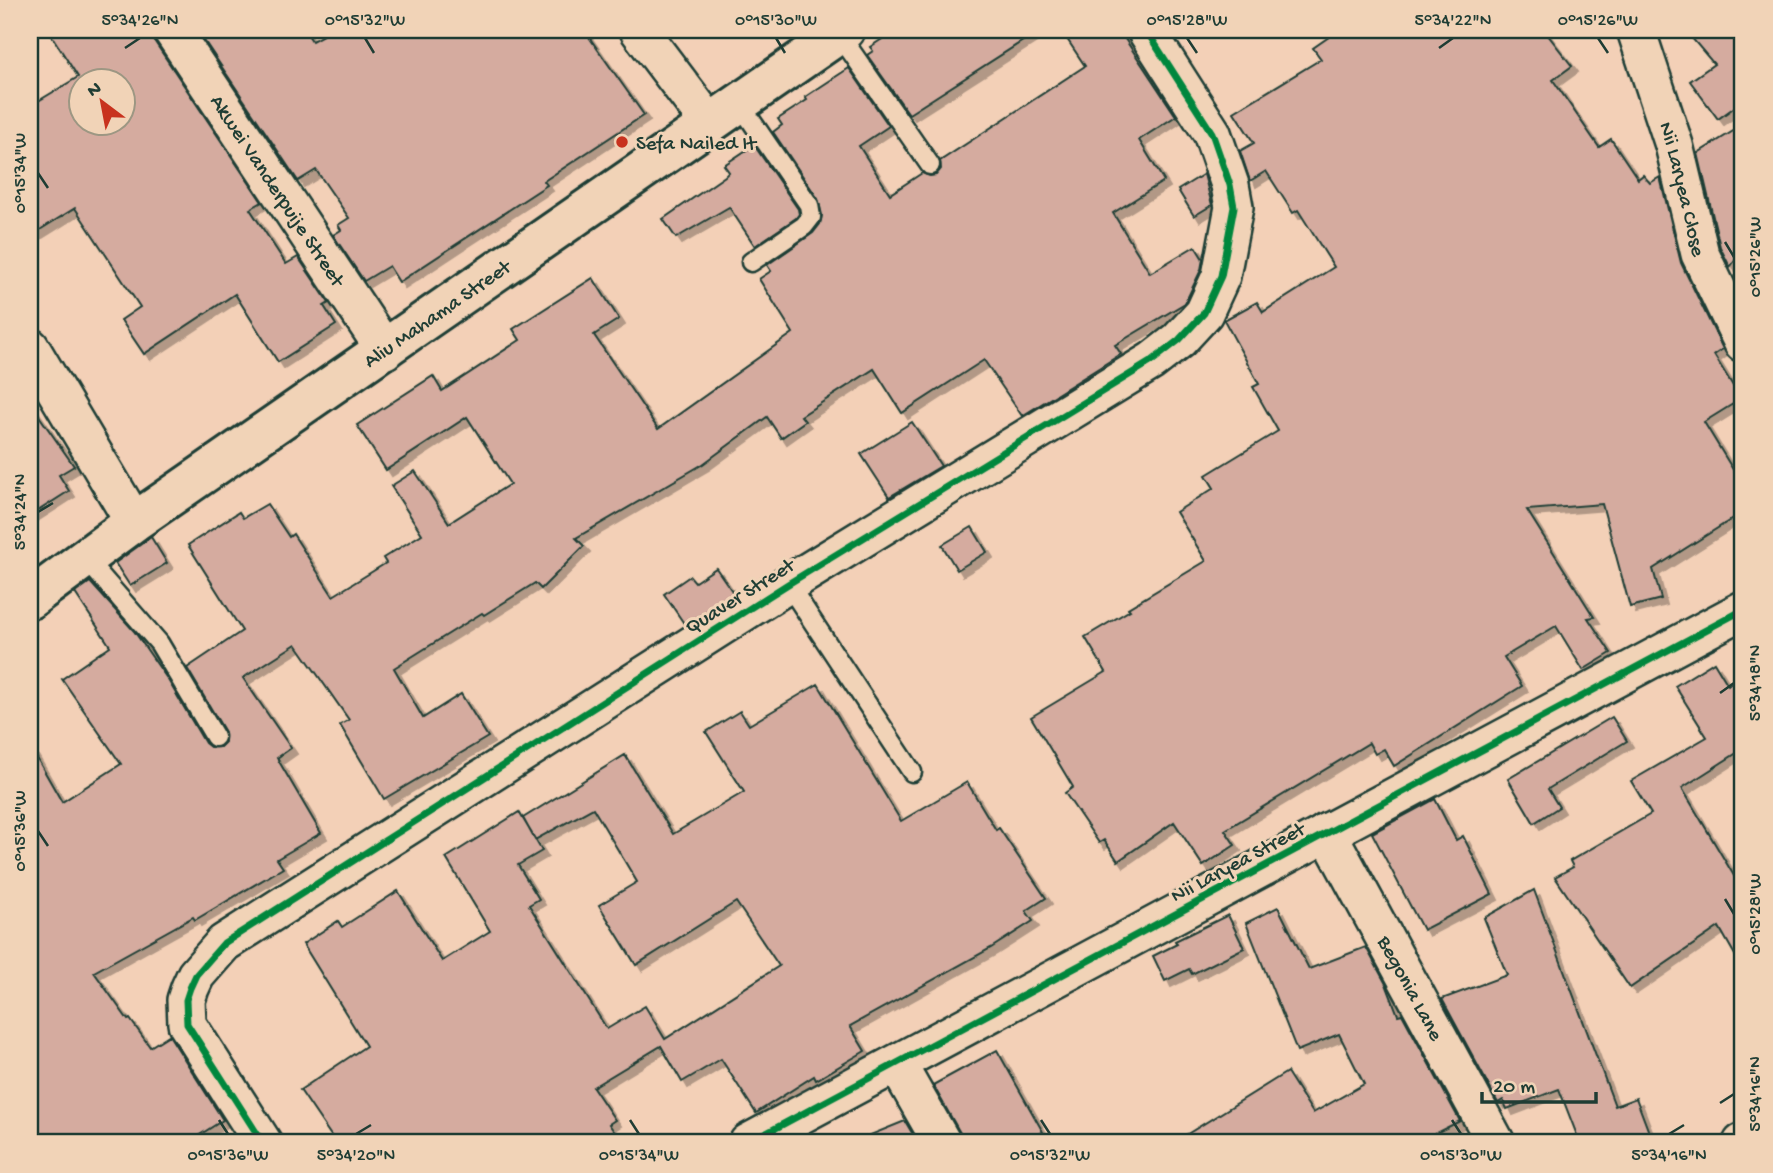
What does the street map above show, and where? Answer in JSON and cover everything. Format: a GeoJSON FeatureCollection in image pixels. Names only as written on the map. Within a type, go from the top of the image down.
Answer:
{"type":"FeatureCollection","features":[{"type":"Feature","properties":{"kind":"street","name":"Akwei Vanderpuije Street"},"geometry":{"type":"LineString","coordinates":[[172,30],[385,350]]}},
{"type":"Feature","properties":{"kind":"street"},"geometry":{"type":"LineString","coordinates":[[639,30],[725,114]]}},
{"type":"Feature","properties":{"kind":"street","name":"Quaver Street"},"geometry":{"type":"LineString","coordinates":[[263,1143],[187,1024],[186,999],[190,988],[216,951],[244,929],[788,584],[1152,361],[1179,340],[1204,313],[1221,276],[1230,237],[1234,207],[1230,185],[1212,133],[1146,30]]}},
{"type":"Feature","properties":{"kind":"street","name":"Nii Laryea Close"},"geometry":{"type":"LineString","coordinates":[[1636,30],[1674,145],[1700,254],[1743,343]]}},
{"type":"Feature","properties":{"kind":"street","name":"Aliu Mahama Street"},"geometry":{"type":"LineString","coordinates":[[30,599],[134,522],[842,32]]}},
{"type":"Feature","properties":{"kind":"street"},"geometry":{"type":"LineString","coordinates":[[30,346],[134,522]]}},
{"type":"Feature","properties":{"kind":"street","name":"Nii Laryea Street"},"geometry":{"type":"LineString","coordinates":[[748,1143],[1743,610]]}},
{"type":"Feature","properties":{"kind":"street","name":"Begonia Lane"},"geometry":{"type":"LineString","coordinates":[[1326,832],[1496,1143]]}},
{"type":"Feature","properties":{"kind":"street"},"geometry":{"type":"LineString","coordinates":[[897,1064],[942,1143]]}},
{"type":"Feature","properties":{"kind":"lane"},"geometry":{"type":"LineString","coordinates":[[842,32],[930,164]]}},
{"type":"Feature","properties":{"kind":"lane"},"geometry":{"type":"LineString","coordinates":[[725,114],[809,205],[811,217],[804,226],[751,262]]}},
{"type":"Feature","properties":{"kind":"lane"},"geometry":{"type":"LineString","coordinates":[[85,558],[159,643],[215,737]]}},
{"type":"Feature","properties":{"kind":"lane"},"geometry":{"type":"LineString","coordinates":[[788,584],[912,772]]}},
{"type":"Feature","properties":{"kind":"building"},"geometry":{"type":"Polygon","coordinates":[[[48,30],[151,30],[155,42],[262,202],[250,209],[286,264],[298,257],[329,303],[324,306],[336,325],[278,362],[235,294],[144,354],[121,320],[140,307],[75,208],[30,236],[30,106],[66,84],[66,136],[136,136],[136,66],[71,66],[48,30]]]}},
{"type":"Feature","properties":{"kind":"building"},"geometry":{"type":"Polygon","coordinates":[[[197,30],[305,30],[312,41],[332,30],[584,30],[644,115],[544,181],[547,185],[399,282],[389,266],[364,281],[333,235],[341,230],[338,225],[349,218],[316,170],[298,181],[197,30]]]}},
{"type":"Feature","properties":{"kind":"building"},"geometry":{"type":"Polygon","coordinates":[[[896,30],[1040,30],[909,114],[867,55],[873,51],[870,47],[896,30]]]}},
{"type":"Feature","properties":{"kind":"building"},"geometry":{"type":"Polygon","coordinates":[[[1061,30],[1119,30],[1176,116],[1139,140],[1164,181],[1113,213],[1150,273],[1195,246],[1203,259],[1201,270],[1185,303],[1115,345],[1121,354],[1022,416],[984,360],[902,413],[874,369],[801,416],[805,421],[781,438],[767,417],[703,464],[576,538],[584,546],[541,589],[535,583],[394,668],[423,718],[461,694],[488,737],[384,799],[340,725],[349,720],[296,644],[243,678],[291,748],[277,758],[321,833],[277,859],[283,868],[195,920],[193,917],[94,972],[150,1047],[169,1035],[223,1120],[187,1143],[30,1143],[30,746],[62,802],[121,764],[62,679],[110,646],[75,593],[90,582],[134,631],[168,680],[205,743],[210,747],[220,747],[225,742],[225,732],[187,668],[242,631],[188,545],[239,512],[243,518],[267,504],[289,537],[293,534],[333,596],[386,563],[383,558],[422,534],[391,486],[415,471],[449,523],[510,484],[467,417],[386,470],[357,425],[433,376],[442,391],[520,340],[513,329],[593,278],[619,319],[594,335],[658,429],[793,333],[759,279],[771,271],[767,265],[813,233],[820,224],[822,215],[818,199],[773,132],[782,125],[778,119],[807,100],[805,97],[849,68],[889,126],[859,146],[890,194],[922,173],[936,175],[941,169],[940,161],[1085,66],[1061,30]]]}},
{"type":"Feature","properties":{"kind":"building"},"geometry":{"type":"Polygon","coordinates":[[[1339,30],[1544,30],[1572,66],[1553,80],[1599,147],[1611,139],[1638,179],[1643,175],[1650,183],[1660,177],[1681,263],[1723,349],[1714,355],[1741,399],[1704,422],[1743,486],[1743,512],[1653,569],[1661,599],[1630,607],[1602,504],[1527,510],[1594,617],[1588,618],[1611,653],[1583,670],[1556,626],[1504,657],[1522,686],[1394,766],[1384,749],[1375,754],[1369,743],[1225,830],[1235,845],[1203,866],[1174,822],[1118,861],[1104,840],[1099,843],[1065,793],[1073,787],[1031,717],[1106,672],[1085,637],[1206,561],[1176,512],[1214,488],[1206,475],[1278,431],[1253,387],[1259,384],[1224,320],[1257,302],[1263,312],[1334,267],[1298,210],[1293,213],[1266,171],[1250,181],[1240,151],[1254,143],[1234,112],[1321,59],[1313,48],[1339,30]]]}},
{"type":"Feature","properties":{"kind":"building"},"geometry":{"type":"Polygon","coordinates":[[[1685,30],[1743,30],[1743,101],[1718,119],[1690,81],[1714,64],[1685,30]]]}},
{"type":"Feature","properties":{"kind":"building"},"geometry":{"type":"Polygon","coordinates":[[[1743,125],[1743,251],[1730,267],[1720,247],[1698,153],[1743,125]]]}},
{"type":"Feature","properties":{"kind":"building"},"geometry":{"type":"Polygon","coordinates":[[[754,145],[798,209],[796,218],[755,246],[729,207],[676,238],[663,219],[725,176],[729,172],[724,165],[754,145]]]}},
{"type":"Feature","properties":{"kind":"building"},"geometry":{"type":"Polygon","coordinates":[[[1204,174],[1212,205],[1194,216],[1178,190],[1204,174]]]}},
{"type":"Feature","properties":{"kind":"building"},"geometry":{"type":"Polygon","coordinates":[[[30,403],[74,466],[59,475],[69,491],[30,516],[30,403]]]}},
{"type":"Feature","properties":{"kind":"building"},"geometry":{"type":"Polygon","coordinates":[[[912,422],[941,466],[889,497],[861,454],[912,422]]]}},
{"type":"Feature","properties":{"kind":"building"},"geometry":{"type":"Polygon","coordinates":[[[972,527],[987,552],[957,570],[942,545],[972,527]]]}},
{"type":"Feature","properties":{"kind":"building"},"geometry":{"type":"Polygon","coordinates":[[[151,537],[167,563],[130,586],[115,563],[151,537]]]}},
{"type":"Feature","properties":{"kind":"building"},"geometry":{"type":"Polygon","coordinates":[[[716,568],[734,594],[685,625],[664,594],[690,576],[695,582],[716,568]]]}},
{"type":"Feature","properties":{"kind":"building"},"geometry":{"type":"Polygon","coordinates":[[[1714,662],[1728,685],[1743,674],[1743,749],[1682,788],[1743,891],[1743,969],[1719,927],[1630,988],[1555,877],[1573,867],[1570,861],[1651,814],[1631,781],[1707,737],[1675,686],[1714,662]]]}},
{"type":"Feature","properties":{"kind":"building"},"geometry":{"type":"Polygon","coordinates":[[[818,684],[901,821],[967,782],[996,830],[999,828],[1046,898],[1026,911],[1033,921],[991,948],[850,1026],[865,1051],[816,1080],[814,1076],[756,1113],[721,1059],[682,1082],[661,1046],[593,1087],[615,1120],[609,1124],[622,1143],[336,1143],[300,1090],[366,1046],[303,944],[338,921],[342,927],[398,891],[442,961],[490,931],[446,858],[519,812],[529,828],[523,818],[625,755],[673,834],[744,792],[706,732],[740,711],[749,725],[818,684]],[[593,808],[535,840],[542,851],[518,865],[539,899],[529,905],[607,1029],[645,1006],[665,1039],[779,966],[736,902],[636,965],[599,905],[637,882],[593,808]]]}},
{"type":"Feature","properties":{"kind":"building"},"geometry":{"type":"Polygon","coordinates":[[[1612,717],[1627,741],[1548,789],[1559,807],[1534,823],[1508,779],[1612,717]]]}},
{"type":"Feature","properties":{"kind":"building"},"geometry":{"type":"Polygon","coordinates":[[[1435,799],[1456,840],[1463,836],[1492,894],[1423,930],[1372,833],[1435,799]]]}},
{"type":"Feature","properties":{"kind":"building"},"geometry":{"type":"Polygon","coordinates":[[[1534,890],[1615,1106],[1636,1098],[1653,1143],[1580,1143],[1559,1089],[1507,1109],[1503,1100],[1498,1103],[1442,999],[1507,975],[1484,918],[1534,890]]]}},
{"type":"Feature","properties":{"kind":"building"},"geometry":{"type":"Polygon","coordinates":[[[1278,907],[1309,969],[1366,947],[1386,984],[1398,1015],[1402,1014],[1460,1121],[1416,1143],[1173,1143],[1287,1072],[1313,1113],[1364,1084],[1339,1034],[1297,1051],[1246,923],[1278,907]]]}},
{"type":"Feature","properties":{"kind":"building"},"geometry":{"type":"Polygon","coordinates":[[[1228,915],[1244,948],[1192,974],[1189,969],[1165,981],[1153,956],[1177,944],[1175,941],[1228,915]]]}},
{"type":"Feature","properties":{"kind":"building"},"geometry":{"type":"Polygon","coordinates":[[[997,1050],[1043,1132],[1023,1143],[963,1143],[933,1085],[997,1050]]]}},
{"type":"Feature","properties":{"kind":"building"},"geometry":{"type":"Polygon","coordinates":[[[905,1121],[918,1143],[853,1142],[905,1121]]]}},
{"type":"Feature","properties":{"kind":"cycle path"},"geometry":{"type":"LineString","coordinates":[[263,1143],[187,1024],[186,1000],[190,988],[196,975],[224,943],[788,584],[1152,361],[1179,340],[1204,313],[1221,276],[1234,207],[1230,185],[1212,133],[1146,30]]}},
{"type":"Feature","properties":{"kind":"cycle path"},"geometry":{"type":"LineString","coordinates":[[748,1143],[1743,610]]}},
{"type":"Feature","properties":{"kind":"place","name":"Sefa Nailed It"},"geometry":{"type":"Point","coordinates":[622,142]}}]}
